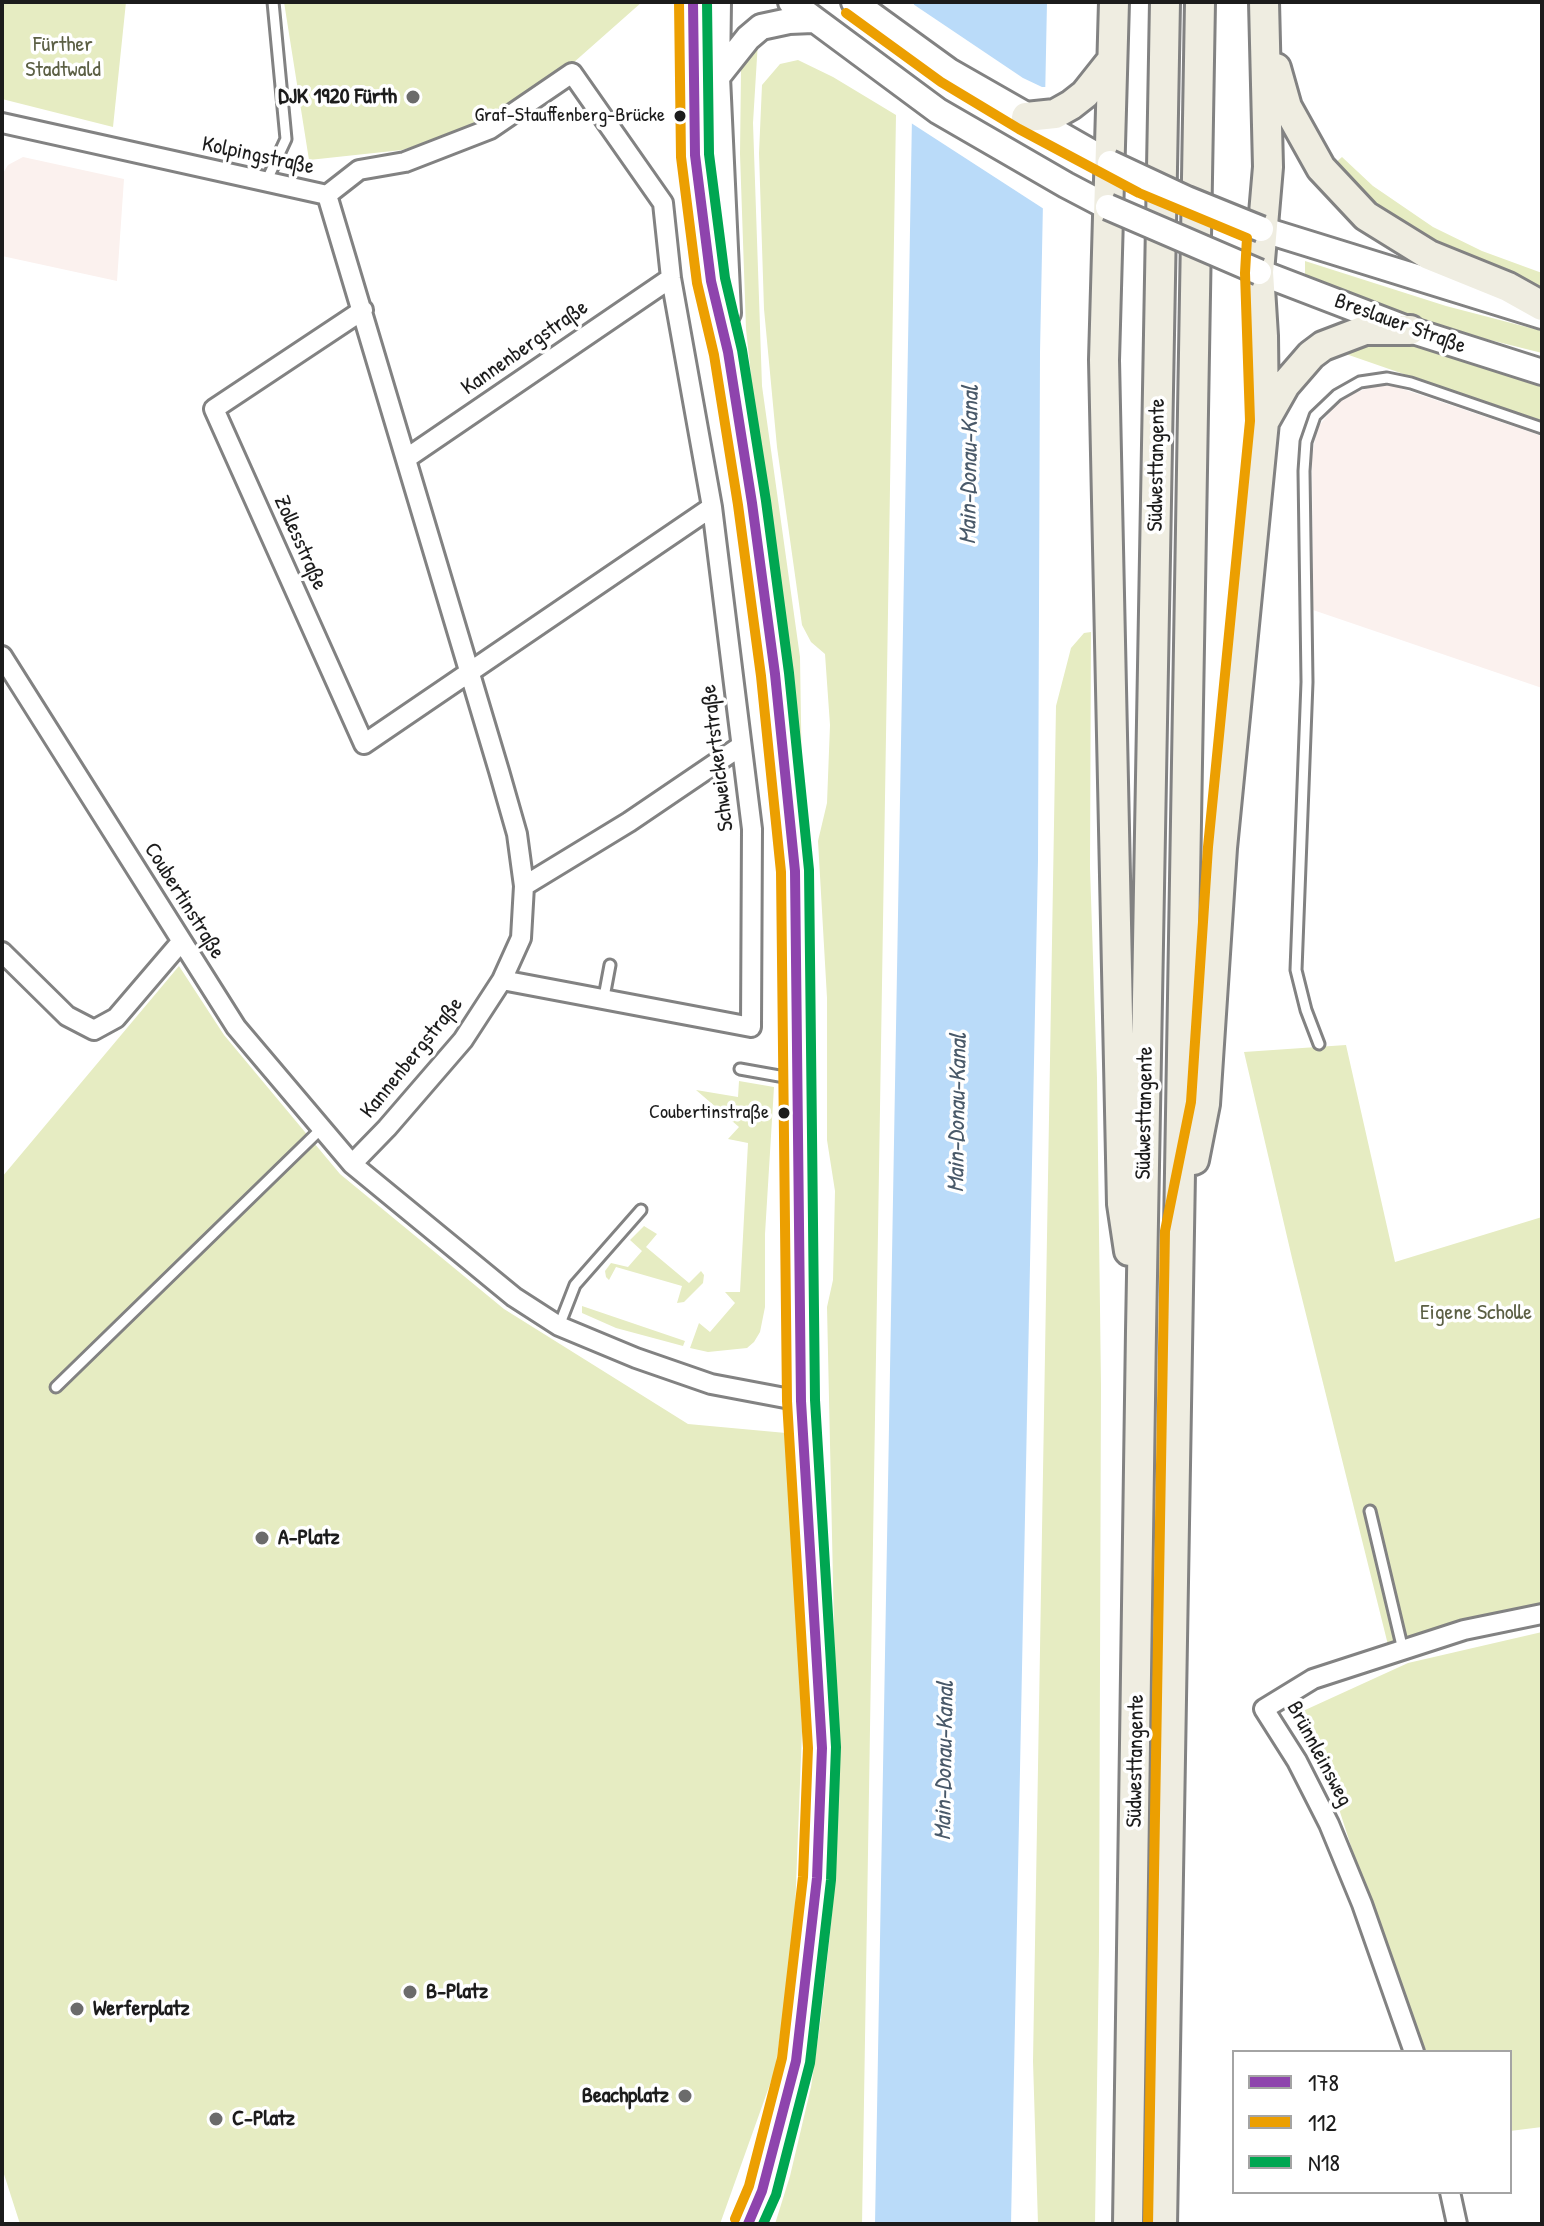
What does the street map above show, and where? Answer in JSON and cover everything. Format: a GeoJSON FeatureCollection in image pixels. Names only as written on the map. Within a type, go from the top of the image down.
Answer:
{"type":"FeatureCollection","features":[{"type":"Feature","properties":{"kind":"highway"},"geometry":{"type":"LineString","coordinates":[[1114,2],[1104,360],[1109,628],[1122,1204],[1141,1331]]}},
{"type":"Feature","properties":{"kind":"highway","name":"Südwesttangente"},"geometry":{"type":"LineString","coordinates":[[1128,2224],[1165,2]]}},
{"type":"Feature","properties":{"kind":"highway","name":"Südwesttangente"},"geometry":{"type":"LineString","coordinates":[[1162,2224],[1200,2]]}},
{"type":"Feature","properties":{"kind":"highway"},"geometry":{"type":"LineString","coordinates":[[1179,1231],[1205,1104],[1222,848],[1264,422],[1259,272],[1266,231],[1268,167],[1264,2]]}},
{"type":"Feature","properties":{"kind":"highway"},"geometry":{"type":"LineString","coordinates":[[1265,30],[1287,107],[1321,168],[1366,216],[1429,255],[1508,287],[1542,306]]}},
{"type":"Feature","properties":{"kind":"highway"},"geometry":{"type":"LineString","coordinates":[[1026,117],[1055,114],[1071,105],[1085,94],[1112,60]]}},
{"type":"Feature","properties":{"kind":"highway"},"geometry":{"type":"LineString","coordinates":[[1264,422],[1285,385],[1323,346],[1365,330],[1410,330]]}},
{"type":"Feature","properties":{"kind":"main road"},"geometry":{"type":"LineString","coordinates":[[693,2],[695,155],[711,281],[728,352],[775,674],[795,871],[801,1401],[822,1748],[817,1878],[796,2061],[762,2191],[748,2224]]}},
{"type":"Feature","properties":{"kind":"main road"},"geometry":{"type":"LineString","coordinates":[[718,2],[717,77],[728,279],[728,352]]}},
{"type":"Feature","properties":{"kind":"main road"},"geometry":{"type":"LineString","coordinates":[[791,2],[938,111],[1066,185],[1108,207],[1259,272]]}},
{"type":"Feature","properties":{"kind":"main road"},"geometry":{"type":"LineString","coordinates":[[854,2],[949,71],[1026,117],[1110,163],[1266,231]]}},
{"type":"Feature","properties":{"kind":"main road"},"geometry":{"type":"LineString","coordinates":[[717,77],[748,38],[761,27],[813,20]]}},
{"type":"Feature","properties":{"kind":"main road","name":"Breslauer Straße"},"geometry":{"type":"LineString","coordinates":[[1266,231],[1542,316]]}},
{"type":"Feature","properties":{"kind":"main road","name":"Breslauer Straße"},"geometry":{"type":"LineString","coordinates":[[1259,272],[1410,330],[1542,372]]}},
{"type":"Feature","properties":{"kind":"street","name":"Kolpingstraße"},"geometry":{"type":"LineString","coordinates":[[2,123],[327,195],[359,170],[405,162],[490,129],[572,73]]}},
{"type":"Feature","properties":{"kind":"street","name":"Schweickertstraße"},"geometry":{"type":"LineString","coordinates":[[502,980],[751,1027],[752,829],[712,507],[671,278],[663,203],[572,73]]}},
{"type":"Feature","properties":{"kind":"street","name":"Kannenbergstraße"},"geometry":{"type":"LineString","coordinates":[[327,195],[517,834],[524,886],[521,938],[502,980],[463,1040],[352,1164]]}},
{"type":"Feature","properties":{"kind":"street","name":"Kannenbergstraße"},"geometry":{"type":"LineString","coordinates":[[407,458],[671,278]]}},
{"type":"Feature","properties":{"kind":"street","name":"Zollesstraße"},"geometry":{"type":"LineString","coordinates":[[363,310],[214,409],[364,744],[470,673]]}},
{"type":"Feature","properties":{"kind":"street"},"geometry":{"type":"LineString","coordinates":[[470,673],[712,507]]}},
{"type":"Feature","properties":{"kind":"street","name":"Coubertinstraße"},"geometry":{"type":"LineString","coordinates":[[2,656],[236,1027],[352,1164],[514,1297],[559,1326],[636,1358],[711,1384],[801,1401]]}},
{"type":"Feature","properties":{"kind":"street"},"geometry":{"type":"LineString","coordinates":[[524,886],[629,822],[741,746]]}},
{"type":"Feature","properties":{"kind":"street"},"geometry":{"type":"LineString","coordinates":[[2,952],[67,1016],[94,1030],[116,1018],[181,942]]}},
{"type":"Feature","properties":{"kind":"street","name":"Brünnleinsweg"},"geometry":{"type":"LineString","coordinates":[[1413,2050],[1362,1904],[1329,1824],[1297,1761],[1264,1709],[1313,1679],[1464,1630],[1542,1614]]}},
{"type":"Feature","properties":{"kind":"street"},"geometry":{"type":"LineString","coordinates":[[1450,2194],[1457,2224]]}},
{"type":"Feature","properties":{"kind":"lane"},"geometry":{"type":"LineString","coordinates":[[266,182],[286,139],[273,2]]}},
{"type":"Feature","properties":{"kind":"lane"},"geometry":{"type":"LineString","coordinates":[[1319,1044],[1296,970],[1307,682],[1304,471],[1306,442],[1315,416],[1337,395],[1360,382],[1387,378],[1411,383],[1542,428]]}},
{"type":"Feature","properties":{"kind":"lane"},"geometry":{"type":"LineString","coordinates":[[604,997],[610,965]]}},
{"type":"Feature","properties":{"kind":"lane"},"geometry":{"type":"LineString","coordinates":[[740,1069],[797,1079]]}},
{"type":"Feature","properties":{"kind":"lane"},"geometry":{"type":"LineString","coordinates":[[56,1387],[322,1128]]}},
{"type":"Feature","properties":{"kind":"lane"},"geometry":{"type":"LineString","coordinates":[[559,1326],[575,1285],[641,1210]]}},
{"type":"Feature","properties":{"kind":"lane"},"geometry":{"type":"LineString","coordinates":[[1370,1511],[1403,1650]]}},
{"type":"Feature","properties":{"kind":"shaded area"},"geometry":{"type":"Polygon","coordinates":[[[23,157],[124,179],[117,281],[2,256],[2,175],[8,165],[23,157]]]}},
{"type":"Feature","properties":{"kind":"shaded area"},"geometry":{"type":"Polygon","coordinates":[[[1373,386],[1394,386],[1542,436],[1542,688],[1313,610],[1312,457],[1317,428],[1342,398],[1373,386]]]}},
{"type":"Feature","properties":{"kind":"green space","name":"Fürther Stadtwald"},"geometry":{"type":"Polygon","coordinates":[[[2,2],[126,2],[113,127],[2,99],[2,2]]]}},
{"type":"Feature","properties":{"kind":"green space","name":"DJK 1920 Fürth"},"geometry":{"type":"Polygon","coordinates":[[[284,2],[642,2],[564,71],[489,123],[402,150],[309,160],[284,2]]]}},
{"type":"Feature","properties":{"kind":"green space"},"geometry":{"type":"Polygon","coordinates":[[[758,41],[753,123],[762,386],[800,657],[802,783],[789,658],[762,479],[746,329],[740,154],[741,70],[745,57],[758,41]]]}},
{"type":"Feature","properties":{"kind":"green space"},"geometry":{"type":"Polygon","coordinates":[[[798,60],[896,115],[862,2224],[775,2224],[811,2087],[821,2017],[832,1914],[837,1764],[827,1307],[833,1280],[835,1191],[827,1140],[827,998],[818,841],[827,803],[830,725],[825,654],[811,642],[802,625],[777,447],[764,309],[759,153],[762,85],[780,64],[798,60]]]}},
{"type":"Feature","properties":{"kind":"green space"},"geometry":{"type":"Polygon","coordinates":[[[1342,157],[1373,186],[1433,227],[1482,251],[1542,273],[1542,291],[1470,263],[1372,205],[1334,164],[1342,157]]]}},
{"type":"Feature","properties":{"kind":"green space"},"geometry":{"type":"Polygon","coordinates":[[[1305,261],[1446,306],[1542,331],[1542,353],[1438,327],[1305,282],[1305,261]]]}},
{"type":"Feature","properties":{"kind":"green space"},"geometry":{"type":"Polygon","coordinates":[[[1392,340],[1415,344],[1542,385],[1542,422],[1343,353],[1354,343],[1392,340]]]}},
{"type":"Feature","properties":{"kind":"green space"},"geometry":{"type":"Polygon","coordinates":[[[1091,632],[1090,868],[1097,1078],[1101,1386],[1095,2224],[1038,2224],[1033,2061],[1056,706],[1071,648],[1084,633],[1091,632]]]}},
{"type":"Feature","properties":{"kind":"green space"},"geometry":{"type":"Polygon","coordinates":[[[179,966],[224,1035],[340,1174],[504,1309],[688,1424],[786,1433],[802,1731],[794,1937],[775,2070],[720,2224],[20,2224],[2,2168],[2,1177],[179,966]]]}},
{"type":"Feature","properties":{"kind":"green space","name":"Eigene Scholle"},"geometry":{"type":"Polygon","coordinates":[[[1346,1045],[1395,1262],[1542,1217],[1542,1615],[1390,1653],[1244,1052],[1346,1045]]]}},
{"type":"Feature","properties":{"kind":"green space"},"geometry":{"type":"Polygon","coordinates":[[[739,1081],[774,1087],[765,1234],[765,1307],[760,1332],[747,1348],[708,1352],[690,1348],[699,1323],[710,1332],[735,1303],[725,1292],[740,1292],[748,1143],[728,1139],[739,1127],[696,1090],[738,1097],[739,1081]]]}},
{"type":"Feature","properties":{"kind":"green space"},"geometry":{"type":"Polygon","coordinates":[[[644,1226],[657,1234],[646,1247],[689,1283],[701,1271],[704,1275],[703,1283],[684,1302],[677,1303],[682,1286],[616,1267],[609,1280],[606,1277],[605,1271],[611,1263],[628,1267],[642,1251],[630,1240],[644,1226]]]}},
{"type":"Feature","properties":{"kind":"green space"},"geometry":{"type":"Polygon","coordinates":[[[582,1306],[685,1341],[683,1346],[616,1328],[582,1313],[582,1306]]]}},
{"type":"Feature","properties":{"kind":"green space"},"geometry":{"type":"Polygon","coordinates":[[[1542,1632],[1542,2127],[1512,2131],[1512,2050],[1416,2050],[1332,1787],[1292,1716],[1408,1663],[1542,1632]]]}},
{"type":"Feature","properties":{"kind":"water","name":"Main-Donau-Kanal"},"geometry":{"type":"Polygon","coordinates":[[[914,2],[1047,2],[1040,352],[1038,860],[1011,2224],[875,2224],[914,2]]]}},
{"type":"Feature","properties":{"kind":"pier"},"geometry":{"type":"Polygon","coordinates":[[[910,2],[1023,78],[1049,87],[1047,211],[908,121],[910,2]]]}},
{"type":"Feature","properties":{"kind":"transit line","name":"112"},"geometry":{"type":"LineString","coordinates":[[679,2],[681,157],[697,283],[714,355],[738,505],[761,676],[781,872],[787,1401],[808,1748],[803,1877],[782,2058],[749,2186],[735,2219]]}},
{"type":"Feature","properties":{"kind":"transit line","name":"178"},"geometry":{"type":"LineString","coordinates":[[693,2],[695,155],[711,281],[728,352],[752,503],[775,674],[795,871],[801,1401],[822,1748],[817,1878],[796,2061],[762,2191],[748,2224]]}},
{"type":"Feature","properties":{"kind":"transit line","name":"N18"},"geometry":{"type":"LineString","coordinates":[[707,2],[709,154],[725,278],[742,350],[766,501],[789,673],[809,870],[815,1400],[836,1747],[831,1880],[810,2063],[776,2195],[763,2224]]}},
{"type":"Feature","properties":{"kind":"transit line","name":"112"},"geometry":{"type":"LineString","coordinates":[[846,13],[941,82],[1019,129],[1139,193],[1247,238],[1245,273],[1250,421],[1208,847],[1191,1102],[1165,1231],[1148,2224]]}},
{"type":"Feature","properties":{"kind":"place","name":"DJK 1920 Fürth"},"geometry":{"type":"Point","coordinates":[413,97]}},
{"type":"Feature","properties":{"kind":"place","name":"Graf-Stauffenberg-Brücke"},"geometry":{"type":"Point","coordinates":[680,116]}},
{"type":"Feature","properties":{"kind":"place","name":"Coubertinstraße"},"geometry":{"type":"Point","coordinates":[784,1113]}},
{"type":"Feature","properties":{"kind":"place","name":"A-Platz"},"geometry":{"type":"Point","coordinates":[262,1538]}},
{"type":"Feature","properties":{"kind":"place","name":"B-Platz"},"geometry":{"type":"Point","coordinates":[410,1992]}},
{"type":"Feature","properties":{"kind":"place","name":"Werferplatz"},"geometry":{"type":"Point","coordinates":[77,2009]}},
{"type":"Feature","properties":{"kind":"place","name":"Beachplatz"},"geometry":{"type":"Point","coordinates":[685,2096]}},
{"type":"Feature","properties":{"kind":"place","name":"C-Platz"},"geometry":{"type":"Point","coordinates":[216,2119]}}]}
